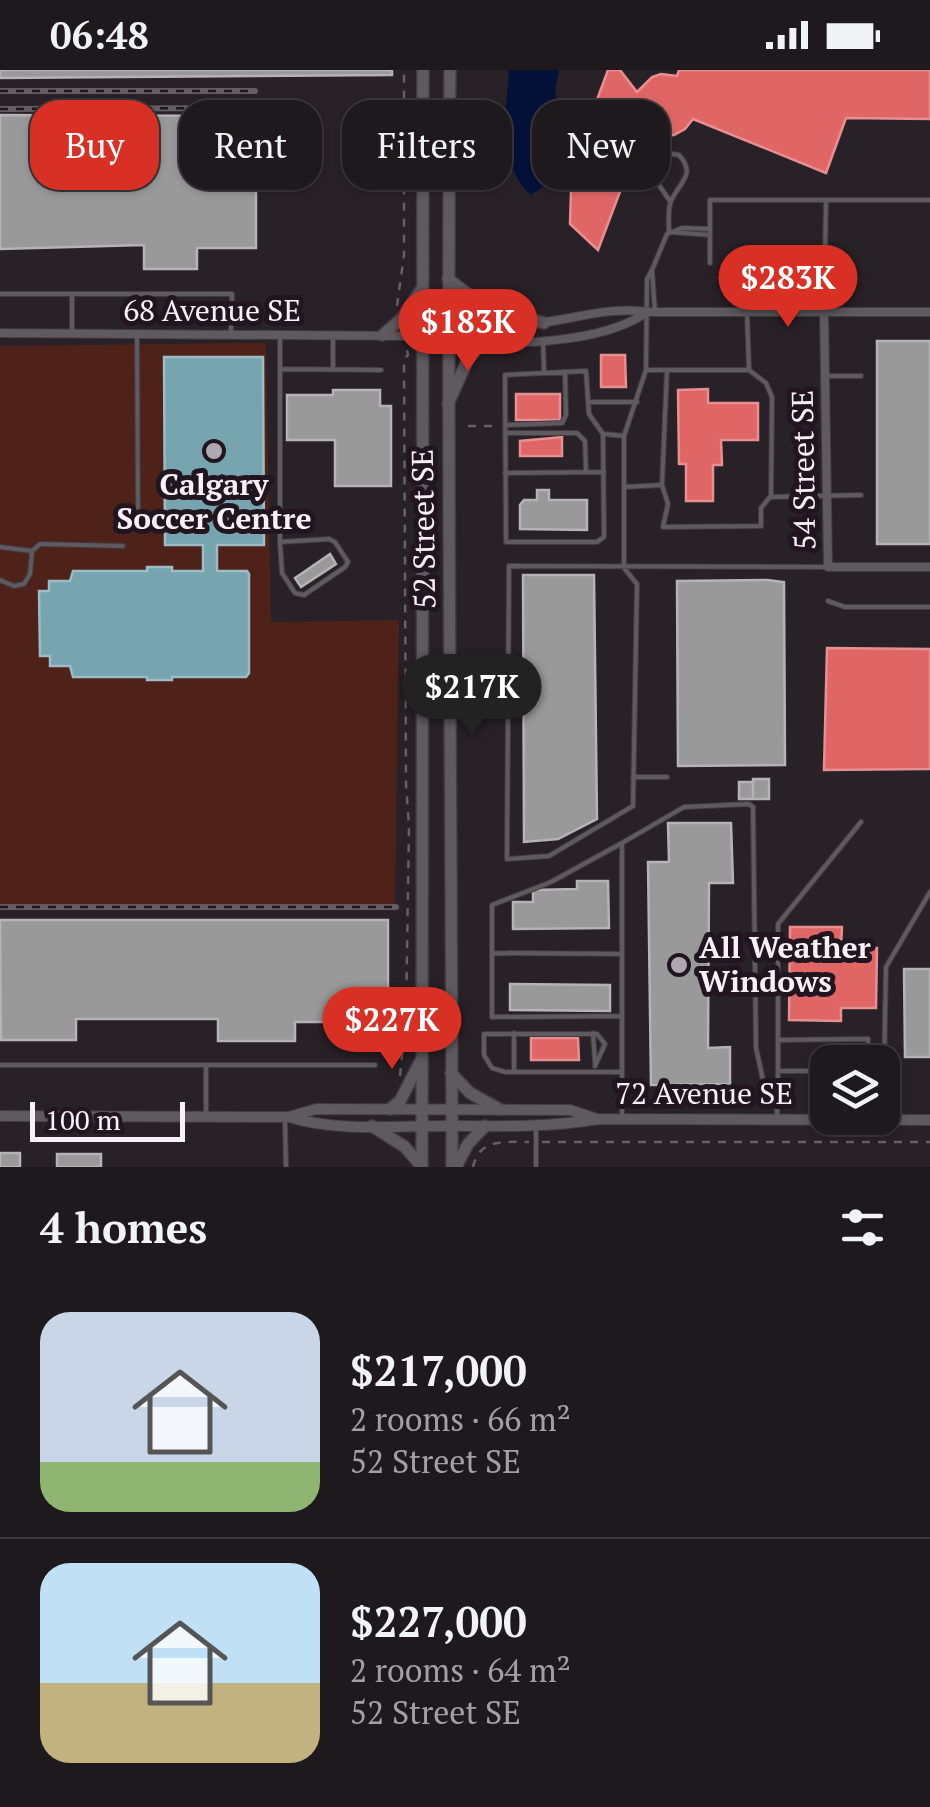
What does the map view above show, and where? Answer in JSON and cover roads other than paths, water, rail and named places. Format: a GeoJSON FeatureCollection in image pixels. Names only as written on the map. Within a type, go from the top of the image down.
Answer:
{"type":"FeatureCollection","features":[{"type":"Feature","properties":{"kind":"main road","name":"52 Street SE"},"geometry":{"type":"LineString","coordinates":[[422,70],[422,1167]]}},
{"type":"Feature","properties":{"kind":"main road","name":"52 Street SE"},"geometry":{"type":"LineString","coordinates":[[450,70],[447,345],[454,1167]]}},
{"type":"Feature","properties":{"kind":"main road"},"geometry":{"type":"LineString","coordinates":[[448,278],[483,305],[544,323]]}},
{"type":"Feature","properties":{"kind":"main road"},"geometry":{"type":"LineString","coordinates":[[383,335],[402,318],[423,286]]}},
{"type":"Feature","properties":{"kind":"main road"},"geometry":{"type":"LineString","coordinates":[[448,404],[468,359],[482,344]]}},
{"type":"Feature","properties":{"kind":"main road"},"geometry":{"type":"LineString","coordinates":[[390,1109],[402,1097],[422,1056]]}},
{"type":"Feature","properties":{"kind":"main road"},"geometry":{"type":"LineString","coordinates":[[451,1073],[470,1093],[499,1109]]}},
{"type":"Feature","properties":{"kind":"main road"},"geometry":{"type":"LineString","coordinates":[[372,1126],[413,1154],[422,1167]]}},
{"type":"Feature","properties":{"kind":"main road"},"geometry":{"type":"LineString","coordinates":[[454,1167],[485,1126]]}},
{"type":"Feature","properties":{"kind":"street","name":"68 Avenue SE"},"geometry":{"type":"LineString","coordinates":[[423,336],[448,327],[544,323],[623,308],[651,312],[930,312]]}},
{"type":"Feature","properties":{"kind":"street","name":"68 Avenue SE"},"geometry":{"type":"LineString","coordinates":[[0,332],[383,335],[423,336],[447,345],[482,344],[544,340],[630,324],[651,312]]}},
{"type":"Feature","properties":{"kind":"street","name":"54 Street SE"},"geometry":{"type":"LineString","coordinates":[[824,312],[828,567]]}},
{"type":"Feature","properties":{"kind":"street"},"geometry":{"type":"LineString","coordinates":[[828,567],[930,567]]}},
{"type":"Feature","properties":{"kind":"street","name":"72 Avenue SE"},"geometry":{"type":"LineString","coordinates":[[0,1116],[287,1117],[316,1109],[499,1109],[570,1110],[598,1119]]}},
{"type":"Feature","properties":{"kind":"street","name":"72 Avenue SE"},"geometry":{"type":"LineString","coordinates":[[287,1117],[315,1125],[372,1126],[570,1124],[598,1119],[810,1119]]}},
{"type":"Feature","properties":{"kind":"street","name":"72 Avenue SE"},"geometry":{"type":"LineString","coordinates":[[900,1120],[930,1120]]}},
{"type":"Feature","properties":{"kind":"lane"},"geometry":{"type":"LineString","coordinates":[[670,201],[654,178],[658,156],[667,153],[679,154],[688,174],[670,201],[670,233],[647,279],[651,312],[646,370],[624,436],[624,568],[637,584],[633,806],[549,856],[507,858],[509,566],[624,568],[828,567]]}},
{"type":"Feature","properties":{"kind":"lane"},"geometry":{"type":"LineString","coordinates":[[710,263],[710,200],[930,200]]}},
{"type":"Feature","properties":{"kind":"lane"},"geometry":{"type":"LineString","coordinates":[[824,312],[826,200]]}},
{"type":"Feature","properties":{"kind":"lane"},"geometry":{"type":"LineString","coordinates":[[670,233],[682,228],[710,232]]}},
{"type":"Feature","properties":{"kind":"lane"},"geometry":{"type":"LineString","coordinates":[[0,294],[232,294],[231,334]]}},
{"type":"Feature","properties":{"kind":"lane"},"geometry":{"type":"LineString","coordinates":[[72,294],[72,333]]}},
{"type":"Feature","properties":{"kind":"lane"},"geometry":{"type":"LineString","coordinates":[[748,312],[749,370]]}},
{"type":"Feature","properties":{"kind":"lane"},"geometry":{"type":"LineString","coordinates":[[137,333],[138,512]]}},
{"type":"Feature","properties":{"kind":"lane"},"geometry":{"type":"LineString","coordinates":[[280,334],[280,542],[282,573],[300,595],[348,562],[335,542],[329,540],[280,542]]}},
{"type":"Feature","properties":{"kind":"lane"},"geometry":{"type":"LineString","coordinates":[[332,334],[333,370]]}},
{"type":"Feature","properties":{"kind":"lane"},"geometry":{"type":"LineString","coordinates":[[544,340],[544,373]]}},
{"type":"Feature","properties":{"kind":"lane"},"geometry":{"type":"LineString","coordinates":[[280,369],[382,370]]}},
{"type":"Feature","properties":{"kind":"lane"},"geometry":{"type":"LineString","coordinates":[[586,370],[589,414],[604,434],[604,537],[597,542],[506,542],[504,375],[565,372],[586,370]]}},
{"type":"Feature","properties":{"kind":"lane"},"geometry":{"type":"LineString","coordinates":[[646,370],[749,370],[766,384],[772,397],[771,497]]}},
{"type":"Feature","properties":{"kind":"lane"},"geometry":{"type":"LineString","coordinates":[[667,370],[662,485],[668,504],[663,527],[761,526],[761,508],[764,500],[771,497],[861,496]]}},
{"type":"Feature","properties":{"kind":"lane"},"geometry":{"type":"LineString","coordinates":[[505,426],[562,423],[566,415],[565,372]]}},
{"type":"Feature","properties":{"kind":"lane"},"geometry":{"type":"LineString","coordinates":[[825,376],[861,376]]}},
{"type":"Feature","properties":{"kind":"lane"},"geometry":{"type":"LineString","coordinates":[[588,402],[638,402]]}},
{"type":"Feature","properties":{"kind":"lane"},"geometry":{"type":"LineString","coordinates":[[505,433],[577,433],[585,441],[586,472]]}},
{"type":"Feature","properties":{"kind":"lane"},"geometry":{"type":"LineString","coordinates":[[604,434],[624,436]]}},
{"type":"Feature","properties":{"kind":"lane"},"geometry":{"type":"LineString","coordinates":[[505,473],[604,472]]}},
{"type":"Feature","properties":{"kind":"lane"},"geometry":{"type":"LineString","coordinates":[[624,486],[662,485]]}},
{"type":"Feature","properties":{"kind":"lane"},"geometry":{"type":"LineString","coordinates":[[0,580],[14,586],[24,584],[30,574],[32,552],[40,544],[124,546]]}},
{"type":"Feature","properties":{"kind":"lane"},"geometry":{"type":"LineString","coordinates":[[0,547],[32,552]]}},
{"type":"Feature","properties":{"kind":"lane"},"geometry":{"type":"LineString","coordinates":[[828,602],[845,607],[930,607]]}},
{"type":"Feature","properties":{"kind":"lane"},"geometry":{"type":"LineString","coordinates":[[633,777],[667,777]]}},
{"type":"Feature","properties":{"kind":"lane"},"geometry":{"type":"LineString","coordinates":[[622,1016],[492,1017],[492,905],[551,882],[684,807],[749,804],[753,807],[756,1048],[765,1089],[778,1090]]}},
{"type":"Feature","properties":{"kind":"lane"},"geometry":{"type":"LineString","coordinates":[[777,1119],[778,924],[861,822]]}},
{"type":"Feature","properties":{"kind":"lane"},"geometry":{"type":"LineString","coordinates":[[622,843],[622,1119]]}},
{"type":"Feature","properties":{"kind":"lane"},"geometry":{"type":"LineString","coordinates":[[884,1045],[886,967],[930,892]]}},
{"type":"Feature","properties":{"kind":"lane"},"geometry":{"type":"LineString","coordinates":[[492,953],[622,954]]}},
{"type":"Feature","properties":{"kind":"lane"},"geometry":{"type":"LineString","coordinates":[[514,1033],[514,1072]]}},
{"type":"Feature","properties":{"kind":"lane"},"geometry":{"type":"LineString","coordinates":[[595,1069],[605,1044],[601,1036],[592,1033],[484,1034],[484,1055],[492,1068],[514,1072],[622,1072]]}},
{"type":"Feature","properties":{"kind":"lane"},"geometry":{"type":"LineString","coordinates":[[592,1033],[595,1069]]}},
{"type":"Feature","properties":{"kind":"lane"},"geometry":{"type":"LineString","coordinates":[[778,1040],[868,1039],[868,1045]]}},
{"type":"Feature","properties":{"kind":"lane"},"geometry":{"type":"LineString","coordinates":[[0,1064],[376,1065]]}},
{"type":"Feature","properties":{"kind":"lane"},"geometry":{"type":"LineString","coordinates":[[206,1065],[206,1117]]}},
{"type":"Feature","properties":{"kind":"lane"},"geometry":{"type":"LineString","coordinates":[[778,1071],[810,1071]]}},
{"type":"Feature","properties":{"kind":"lane"},"geometry":{"type":"LineString","coordinates":[[286,1167],[287,1117]]}},
{"type":"Feature","properties":{"kind":"lane"},"geometry":{"type":"LineString","coordinates":[[536,1124],[536,1167]]}},
{"type":"Feature","properties":{"kind":"water"},"geometry":{"type":"Polygon","coordinates":[[[509,70],[559,70],[557,100],[532,100],[532,190],[538,190],[531,195],[512,166],[512,100],[507,100],[509,70]]]}},
{"type":"Feature","properties":{"kind":"railway"},"geometry":{"type":"LineString","coordinates":[[0,91],[255,91]]}},
{"type":"Feature","properties":{"kind":"railway"},"geometry":{"type":"LineString","coordinates":[[0,109],[179,108]]}},
{"type":"Feature","properties":{"kind":"railway"},"geometry":{"type":"LineString","coordinates":[[0,907],[396,907]]}},
{"type":"Feature","properties":{"kind":"place","name":"Calgary Soccer Centre"},"geometry":{"type":"Point","coordinates":[214,451]}},
{"type":"Feature","properties":{"kind":"place","name":"All Weather Windows"},"geometry":{"type":"Point","coordinates":[679,965]}}]}
